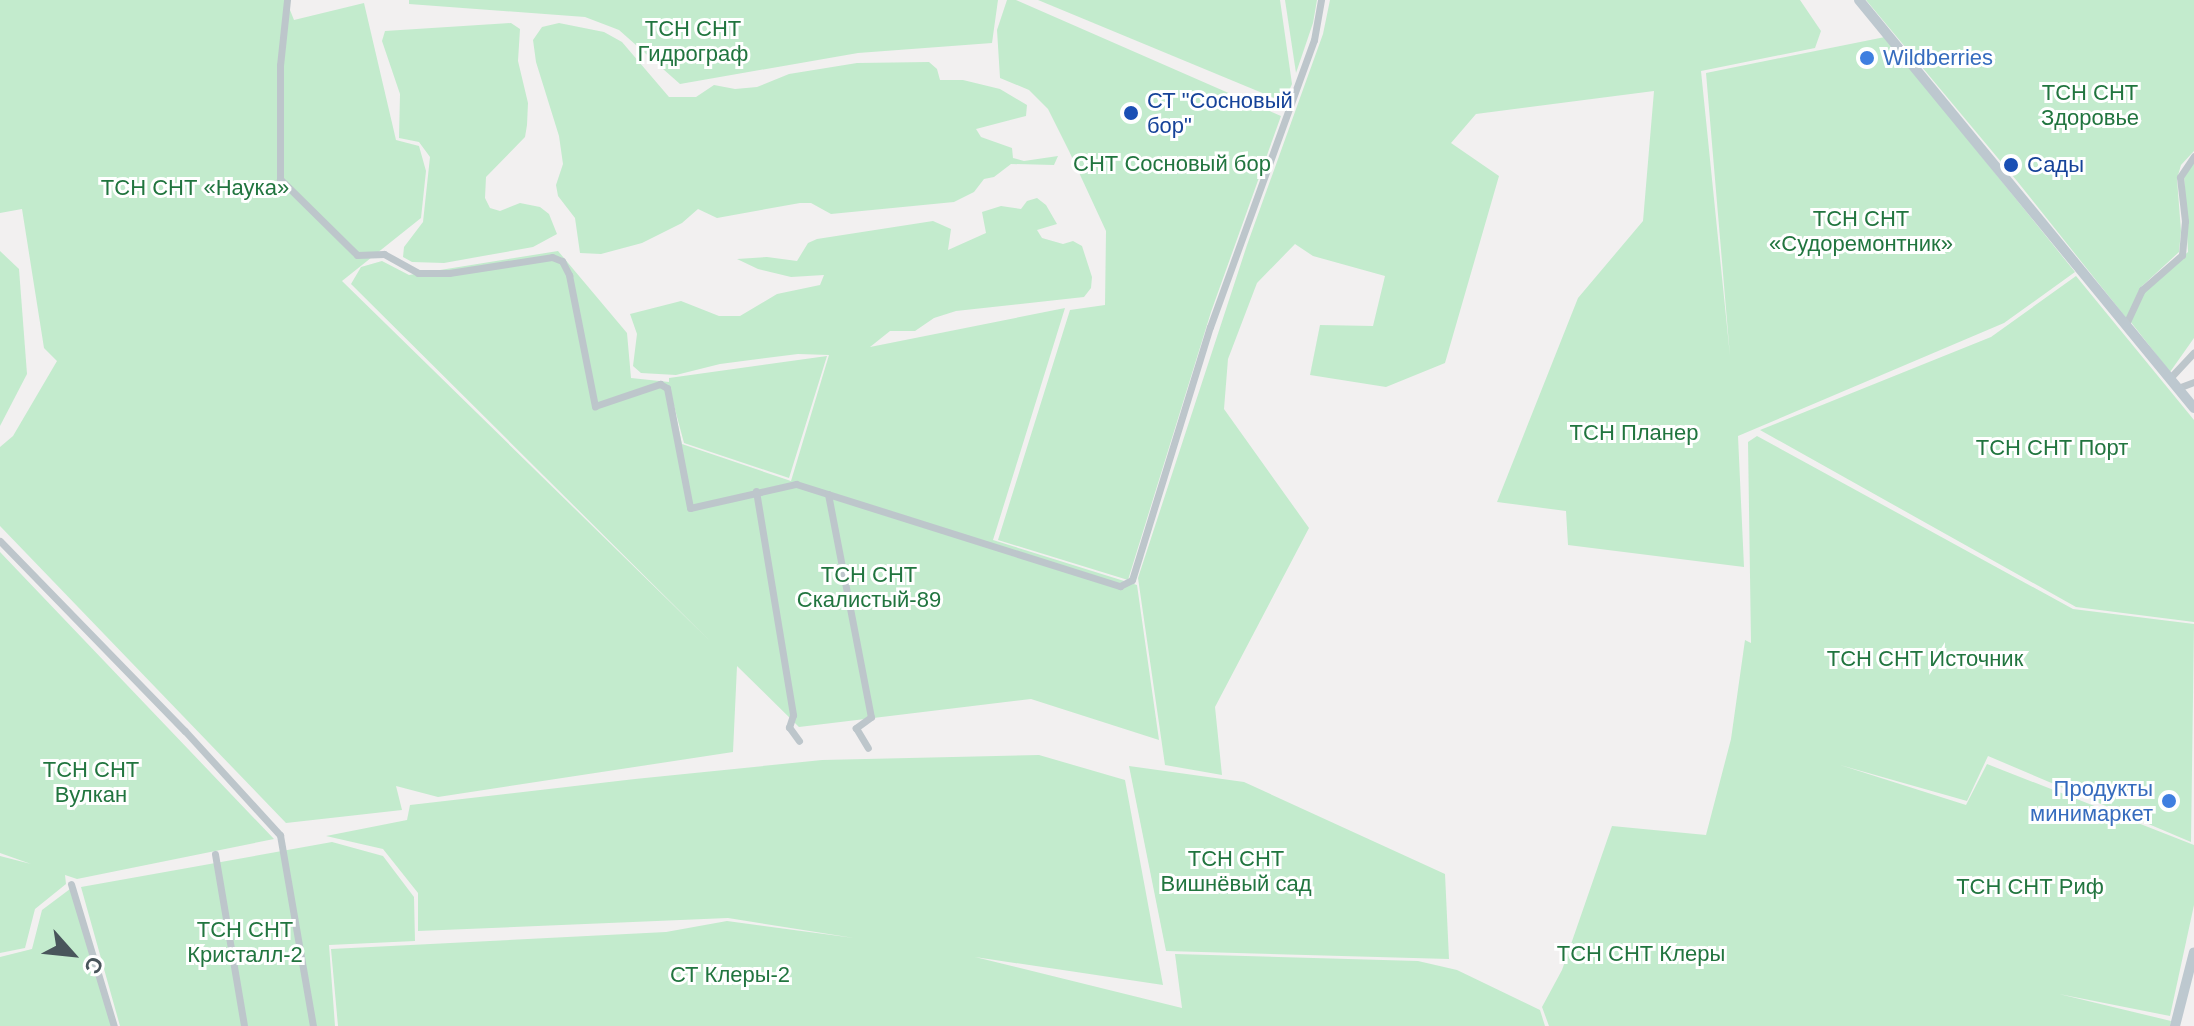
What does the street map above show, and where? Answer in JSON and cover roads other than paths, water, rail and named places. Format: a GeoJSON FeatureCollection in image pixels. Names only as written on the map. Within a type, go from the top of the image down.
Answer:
{"type":"FeatureCollection","features":[{"type":"Feature","properties":{"kind":"main road"},"geometry":{"type":"LineString","coordinates":[[1859,0],[2194,408]]}},
{"type":"Feature","properties":{"kind":"main road"},"geometry":{"type":"LineString","coordinates":[[2175,1026],[2194,952]]}},
{"type":"Feature","properties":{"kind":"street"},"geometry":{"type":"LineString","coordinates":[[287,0],[280,65],[280,179],[357,255],[384,254],[418,273],[449,273],[552,257],[562,261],[569,275],[595,406],[660,384],[667,388],[690,508],[796,484],[1120,586],[1132,580],[1210,327],[1314,40],[1321,0]]}},
{"type":"Feature","properties":{"kind":"street"},"geometry":{"type":"LineString","coordinates":[[2126,324],[2142,290],[2182,255],[2185,221],[2180,177],[2194,156]]}},
{"type":"Feature","properties":{"kind":"street"},"geometry":{"type":"LineString","coordinates":[[2170,378],[2194,352]]}},
{"type":"Feature","properties":{"kind":"street"},"geometry":{"type":"LineString","coordinates":[[2178,388],[2194,382]]}},
{"type":"Feature","properties":{"kind":"street"},"geometry":{"type":"LineString","coordinates":[[756,491],[793,715],[789,727],[799,741]]}},
{"type":"Feature","properties":{"kind":"street"},"geometry":{"type":"LineString","coordinates":[[828,494],[871,717],[856,728],[868,748]]}},
{"type":"Feature","properties":{"kind":"street"},"geometry":{"type":"LineString","coordinates":[[0,541],[185,731],[280,835],[313,1026]]}},
{"type":"Feature","properties":{"kind":"street"},"geometry":{"type":"LineString","coordinates":[[215,854],[244,1026]]}},
{"type":"Feature","properties":{"kind":"street"},"geometry":{"type":"LineString","coordinates":[[71,884],[114,1026]]}},
{"type":"Feature","properties":{"kind":"place","name":"Wildberries"},"geometry":{"type":"Point","coordinates":[1867,58]}},
{"type":"Feature","properties":{"kind":"place","name":"СТ \"Сосновый бор\""},"geometry":{"type":"Point","coordinates":[1131,113]}},
{"type":"Feature","properties":{"kind":"place","name":"Сады"},"geometry":{"type":"Point","coordinates":[2011,165]}},
{"type":"Feature","properties":{"kind":"place","name":"Продукты минимаркет"},"geometry":{"type":"Point","coordinates":[2169,801]}},
{"type":"Feature","properties":{"kind":"park label","name":"ТСН СНТ Гидрограф"},"geometry":{"type":"Point","coordinates":[693,40]}},
{"type":"Feature","properties":{"kind":"park label","name":"ТСН СНТ Здоровье"},"geometry":{"type":"Point","coordinates":[2090,104]}},
{"type":"Feature","properties":{"kind":"park label","name":"СНТ Сосновый бор"},"geometry":{"type":"Point","coordinates":[1172,164]}},
{"type":"Feature","properties":{"kind":"park label","name":"ТСН СНТ «Наука»"},"geometry":{"type":"Point","coordinates":[195,188]}},
{"type":"Feature","properties":{"kind":"park label","name":"ТСН СНТ «Судоремонтник»"},"geometry":{"type":"Point","coordinates":[1861,230]}},
{"type":"Feature","properties":{"kind":"park label","name":"ТСН Планер"},"geometry":{"type":"Point","coordinates":[1634,433]}},
{"type":"Feature","properties":{"kind":"park label","name":"ТСН СНТ Порт"},"geometry":{"type":"Point","coordinates":[2052,448]}},
{"type":"Feature","properties":{"kind":"park label","name":"ТСН СНТ Скалистый-89"},"geometry":{"type":"Point","coordinates":[869,586]}},
{"type":"Feature","properties":{"kind":"park label","name":"ТСН СНТ Источник"},"geometry":{"type":"Point","coordinates":[1925,659]}},
{"type":"Feature","properties":{"kind":"park label","name":"ТСН СНТ Вулкан"},"geometry":{"type":"Point","coordinates":[91,782]}},
{"type":"Feature","properties":{"kind":"park label","name":"ТСН СНТ Вишнёвый сад"},"geometry":{"type":"Point","coordinates":[1236,870]}},
{"type":"Feature","properties":{"kind":"park label","name":"ТСН СНТ Риф"},"geometry":{"type":"Point","coordinates":[2030,887]}},
{"type":"Feature","properties":{"kind":"park label","name":"ТСН СНТ Кристалл-2"},"geometry":{"type":"Point","coordinates":[245,942]}},
{"type":"Feature","properties":{"kind":"park label","name":"ТСН СНТ Клеры"},"geometry":{"type":"Point","coordinates":[1641,954]}},
{"type":"Feature","properties":{"kind":"park label","name":"СТ Клеры-2"},"geometry":{"type":"Point","coordinates":[730,975]}}]}
